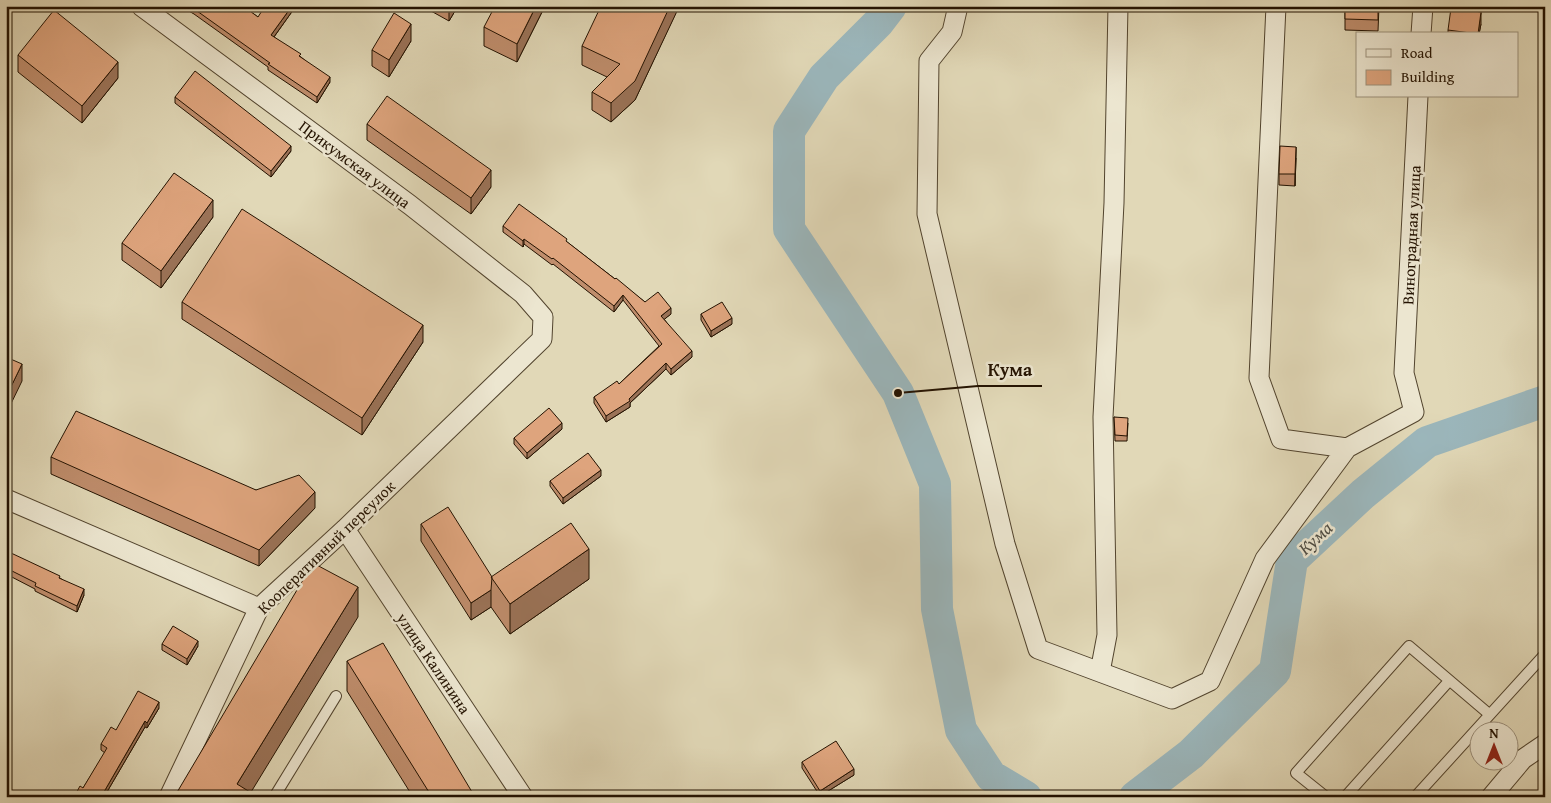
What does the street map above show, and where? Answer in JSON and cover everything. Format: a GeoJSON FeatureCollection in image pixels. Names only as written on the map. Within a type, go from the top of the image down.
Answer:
{"type":"FeatureCollection","features":[{"type":"Feature","properties":{"kind":"street","name":"Прикумская улица"},"geometry":{"type":"LineString","coordinates":[[142,6],[410,205],[523,294],[543,317],[542,339]]}},
{"type":"Feature","properties":{"kind":"street"},"geometry":{"type":"LineString","coordinates":[[958,6],[952,32],[929,61],[927,214],[1005,544],[1038,649],[1172,699],[1210,681],[1265,559],[1347,448],[1281,439],[1260,378],[1276,6]]}},
{"type":"Feature","properties":{"kind":"street"},"geometry":{"type":"LineString","coordinates":[[1100,672],[1107,635],[1103,417],[1114,203],[1118,6]]}},
{"type":"Feature","properties":{"kind":"street"},"geometry":{"type":"LineString","coordinates":[[1422,32],[1423,6]]}},
{"type":"Feature","properties":{"kind":"street","name":"Виноградная улица"},"geometry":{"type":"LineString","coordinates":[[1347,448],[1414,412],[1404,373],[1418,98]]}},
{"type":"Feature","properties":{"kind":"street","name":"Кооперативный переулок"},"geometry":{"type":"LineString","coordinates":[[169,797],[259,608],[345,530],[542,339]]}},
{"type":"Feature","properties":{"kind":"street"},"geometry":{"type":"LineString","coordinates":[[6,499],[259,608]]}},
{"type":"Feature","properties":{"kind":"street","name":"улица Калинина"},"geometry":{"type":"LineString","coordinates":[[345,530],[523,797]]}},
{"type":"Feature","properties":{"kind":"street"},"geometry":{"type":"LineString","coordinates":[[1491,797],[1523,759],[1545,744]]}},
{"type":"Feature","properties":{"kind":"lane"},"geometry":{"type":"LineString","coordinates":[[1326,797],[1296,773],[1409,646],[1489,714]]}},
{"type":"Feature","properties":{"kind":"lane"},"geometry":{"type":"LineString","coordinates":[[1415,797],[1545,654]]}},
{"type":"Feature","properties":{"kind":"lane"},"geometry":{"type":"LineString","coordinates":[[1345,797],[1449,681]]}},
{"type":"Feature","properties":{"kind":"lane"},"geometry":{"type":"LineString","coordinates":[[280,797],[276,794],[336,696]]}},
{"type":"Feature","properties":{"kind":"building"},"geometry":{"type":"Polygon","coordinates":[[[190,6],[243,6],[258,17],[265,6],[292,6],[271,35],[301,54],[299,56],[330,77],[317,97],[268,64],[270,63],[190,6]]]}},
{"type":"Feature","properties":{"kind":"building"},"geometry":{"type":"Polygon","coordinates":[[[495,6],[536,6],[517,44],[484,27],[495,6]]]}},
{"type":"Feature","properties":{"kind":"building"},"geometry":{"type":"Polygon","coordinates":[[[601,6],[670,6],[635,81],[611,103],[592,92],[620,64],[582,46],[601,6]]]}},
{"type":"Feature","properties":{"kind":"building"},"geometry":{"type":"Polygon","coordinates":[[[1345,6],[1378,6],[1378,20],[1345,19],[1345,6]]]}},
{"type":"Feature","properties":{"kind":"building"},"geometry":{"type":"Polygon","coordinates":[[[1451,8],[1481,12],[1478,32],[1448,30],[1451,8]]]}},
{"type":"Feature","properties":{"kind":"building"},"geometry":{"type":"Polygon","coordinates":[[[54,10],[118,62],[82,106],[18,55],[54,10]]]}},
{"type":"Feature","properties":{"kind":"building"},"geometry":{"type":"Polygon","coordinates":[[[394,13],[411,24],[389,60],[372,50],[394,13]]]}},
{"type":"Feature","properties":{"kind":"building"},"geometry":{"type":"Polygon","coordinates":[[[195,71],[291,146],[271,171],[175,97],[195,71]]]}},
{"type":"Feature","properties":{"kind":"building"},"geometry":{"type":"Polygon","coordinates":[[[387,96],[491,170],[471,198],[367,124],[387,96]]]}},
{"type":"Feature","properties":{"kind":"building"},"geometry":{"type":"Polygon","coordinates":[[[1280,146],[1296,147],[1295,174],[1279,174],[1280,146]]]}},
{"type":"Feature","properties":{"kind":"building"},"geometry":{"type":"Polygon","coordinates":[[[174,173],[213,200],[161,271],[122,243],[174,173]]]}},
{"type":"Feature","properties":{"kind":"building"},"geometry":{"type":"Polygon","coordinates":[[[519,204],[567,239],[566,241],[645,302],[658,292],[671,308],[661,316],[692,351],[671,369],[666,363],[629,399],[630,401],[606,416],[594,397],[617,381],[619,384],[662,344],[623,295],[614,306],[553,258],[524,239],[523,241],[503,226],[519,204]]]}},
{"type":"Feature","properties":{"kind":"building"},"geometry":{"type":"Polygon","coordinates":[[[242,209],[423,325],[362,418],[182,302],[242,209]]]}},
{"type":"Feature","properties":{"kind":"building"},"geometry":{"type":"Polygon","coordinates":[[[722,302],[732,318],[711,331],[701,314],[722,302]]]}},
{"type":"Feature","properties":{"kind":"building"},"geometry":{"type":"Polygon","coordinates":[[[6,357],[22,364],[6,397],[6,357]]]}},
{"type":"Feature","properties":{"kind":"building"},"geometry":{"type":"Polygon","coordinates":[[[549,408],[562,423],[527,453],[514,438],[549,408]]]}},
{"type":"Feature","properties":{"kind":"building"},"geometry":{"type":"Polygon","coordinates":[[[76,411],[256,490],[299,475],[315,492],[259,550],[51,457],[76,411]]]}},
{"type":"Feature","properties":{"kind":"building"},"geometry":{"type":"Polygon","coordinates":[[[1114,417],[1128,418],[1127,436],[1115,435],[1114,417]]]}},
{"type":"Feature","properties":{"kind":"building"},"geometry":{"type":"Polygon","coordinates":[[[588,453],[601,470],[563,498],[550,481],[588,453]]]}},
{"type":"Feature","properties":{"kind":"building"},"geometry":{"type":"Polygon","coordinates":[[[448,507],[492,577],[491,590],[471,603],[421,524],[448,507]]]}},
{"type":"Feature","properties":{"kind":"building"},"geometry":{"type":"Polygon","coordinates":[[[571,523],[589,549],[510,604],[491,577],[571,523]]]}},
{"type":"Feature","properties":{"kind":"building"},"geometry":{"type":"Polygon","coordinates":[[[11,553],[84,589],[77,606],[35,586],[36,583],[6,568],[6,562],[11,553]]]}},
{"type":"Feature","properties":{"kind":"building"},"geometry":{"type":"Polygon","coordinates":[[[313,563],[358,587],[237,784],[258,797],[181,797],[176,794],[313,563]]]}},
{"type":"Feature","properties":{"kind":"building"},"geometry":{"type":"Polygon","coordinates":[[[173,626],[198,641],[187,659],[162,644],[173,626]]]}},
{"type":"Feature","properties":{"kind":"building"},"geometry":{"type":"Polygon","coordinates":[[[383,643],[475,797],[432,797],[347,661],[383,643]]]}},
{"type":"Feature","properties":{"kind":"building"},"geometry":{"type":"Polygon","coordinates":[[[138,691],[159,702],[147,723],[145,721],[101,797],[74,797],[80,786],[83,788],[107,748],[101,744],[111,727],[116,730],[138,691]]]}},
{"type":"Feature","properties":{"kind":"building"},"geometry":{"type":"Polygon","coordinates":[[[836,741],[854,769],[820,791],[802,762],[836,741]]]}},
{"type":"Feature","properties":{"kind":"waterway","name":"Кума"},"geometry":{"type":"LineString","coordinates":[[891,6],[878,23],[824,77],[789,131],[789,229],[898,393],[935,484],[937,609],[961,730],[991,776],[1026,797]]}},
{"type":"Feature","properties":{"kind":"waterway","name":"Кума"},"geometry":{"type":"LineString","coordinates":[[1135,797],[1191,754],[1275,671],[1292,560],[1363,494],[1427,442],[1545,401]]}},
{"type":"Feature","properties":{"kind":"place","name":"Кума"},"geometry":{"type":"Point","coordinates":[898,393]}}]}
